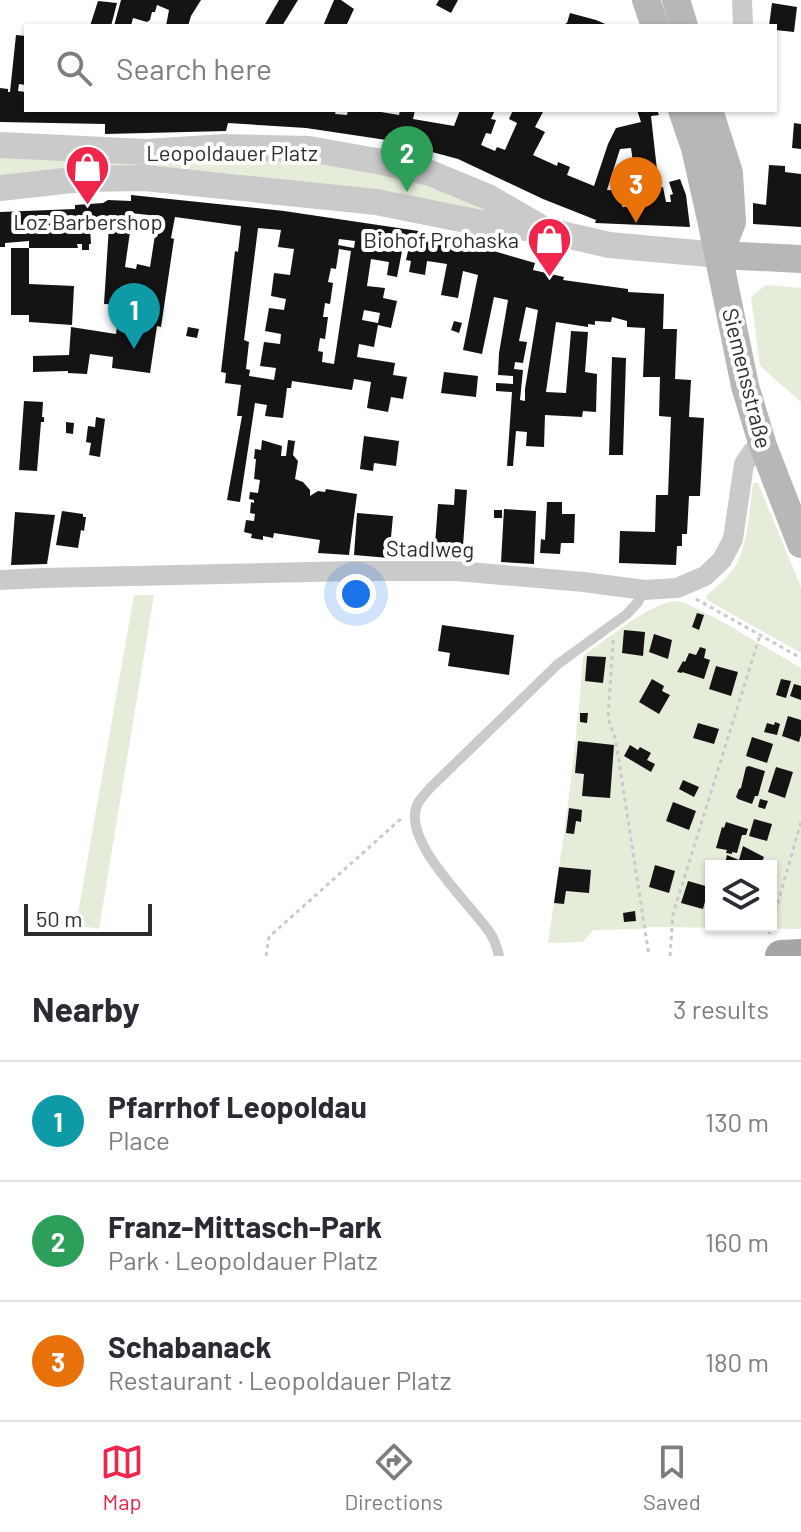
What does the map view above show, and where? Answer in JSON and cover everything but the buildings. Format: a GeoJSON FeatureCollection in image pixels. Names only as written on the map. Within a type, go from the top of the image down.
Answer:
{"type":"FeatureCollection","features":[{"type":"Feature","properties":{"kind":"main road"},"geometry":{"type":"LineString","coordinates":[[646,0],[654,24]]}},
{"type":"Feature","properties":{"kind":"main road"},"geometry":{"type":"LineString","coordinates":[[676,0],[683,24]]}},
{"type":"Feature","properties":{"kind":"main road","name":"Siemensstraße"},"geometry":{"type":"LineString","coordinates":[[683,112],[695,148],[745,386],[763,446],[801,544]]}},
{"type":"Feature","properties":{"kind":"main road"},"geometry":{"type":"LineString","coordinates":[[710,112],[726,161],[731,197],[732,222],[719,255],[801,259]]}},
{"type":"Feature","properties":{"kind":"main road"},"geometry":{"type":"LineString","coordinates":[[774,949],[801,955]]}},
{"type":"Feature","properties":{"kind":"street"},"geometry":{"type":"LineString","coordinates":[[742,0],[743,24]]}},
{"type":"Feature","properties":{"kind":"street","name":"Leopoldauer Platz"},"geometry":{"type":"LineString","coordinates":[[0,145],[146,152],[225,147],[309,149],[430,173],[488,197],[544,230]]}},
{"type":"Feature","properties":{"kind":"street","name":"Leopoldauer Platz"},"geometry":{"type":"LineString","coordinates":[[0,188],[82,179],[145,178],[376,202],[486,224],[544,230],[609,245],[719,255]]}},
{"type":"Feature","properties":{"kind":"street","name":"Stadlweg"},"geometry":{"type":"LineString","coordinates":[[0,580],[456,571],[644,590],[677,588],[705,576],[729,550],[744,464],[752,452],[763,446]]}},
{"type":"Feature","properties":{"kind":"lane"},"geometry":{"type":"LineString","coordinates":[[499,956],[492,934],[438,869],[419,838],[415,821],[417,804],[558,664],[627,614],[644,590]]}},
{"type":"Feature","properties":{"kind":"path"},"geometry":{"type":"LineString","coordinates":[[677,588],[801,658]]}},
{"type":"Feature","properties":{"kind":"path"},"geometry":{"type":"LineString","coordinates":[[615,623],[608,718],[618,755],[649,956]]}},
{"type":"Feature","properties":{"kind":"path"},"geometry":{"type":"LineString","coordinates":[[670,956],[673,914],[760,635]]}},
{"type":"Feature","properties":{"kind":"path"},"geometry":{"type":"LineString","coordinates":[[266,956],[269,937],[417,804]]}},
{"type":"Feature","properties":{"kind":"path"},"geometry":{"type":"LineString","coordinates":[[774,949],[801,822]]}},
{"type":"Feature","properties":{"kind":"green space"},"geometry":{"type":"Polygon","coordinates":[[[266,153],[416,175],[489,212],[236,174],[156,168],[0,177],[0,154],[266,153]]]}},
{"type":"Feature","properties":{"kind":"green space"},"geometry":{"type":"Polygon","coordinates":[[[766,285],[801,288],[801,402],[760,366],[751,297],[766,285]]]}},
{"type":"Feature","properties":{"kind":"green space"},"geometry":{"type":"Polygon","coordinates":[[[753,483],[758,483],[801,587],[801,653],[707,600],[707,595],[732,571],[742,552],[753,483]]]}},
{"type":"Feature","properties":{"kind":"green space"},"geometry":{"type":"Polygon","coordinates":[[[134,595],[154,595],[99,929],[76,925],[134,595]]]}},
{"type":"Feature","properties":{"kind":"green space"},"geometry":{"type":"Polygon","coordinates":[[[674,601],[686,603],[801,668],[801,929],[777,929],[777,860],[705,860],[705,928],[593,930],[583,942],[548,943],[573,764],[583,656],[651,609],[674,601]]]}},
{"type":"Feature","properties":{"kind":"place","name":"Franz-Mittasch-Park"},"geometry":{"type":"Point","coordinates":[407,192]}},
{"type":"Feature","properties":{"kind":"place","name":"Loz Barbershop"},"geometry":{"type":"Point","coordinates":[88,207]}},
{"type":"Feature","properties":{"kind":"place","name":"Schabanack"},"geometry":{"type":"Point","coordinates":[636,223]}},
{"type":"Feature","properties":{"kind":"place","name":"Biohof Prohaska"},"geometry":{"type":"Point","coordinates":[550,278]}},
{"type":"Feature","properties":{"kind":"place","name":"Pfarrhof Leopoldau"},"geometry":{"type":"Point","coordinates":[134,349]}}]}
